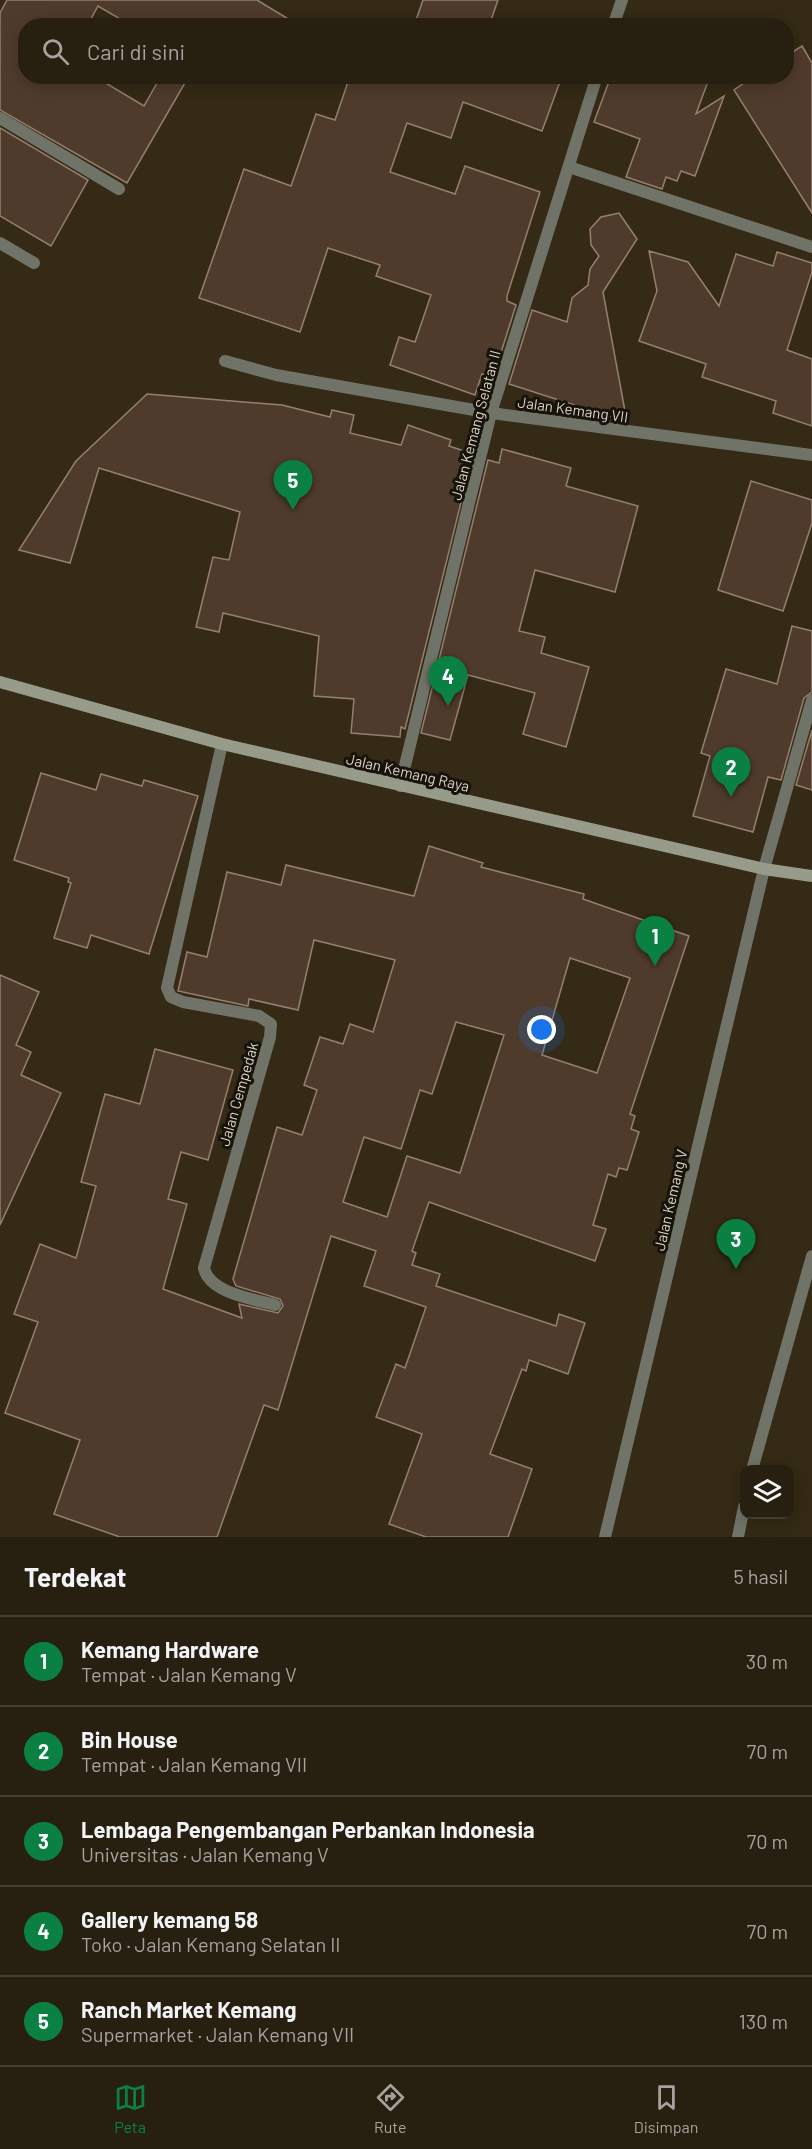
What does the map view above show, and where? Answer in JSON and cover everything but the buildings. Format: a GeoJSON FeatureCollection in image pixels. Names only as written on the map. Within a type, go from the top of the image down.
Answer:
{"type":"FeatureCollection","features":[{"type":"Feature","properties":{"kind":"street"},"geometry":{"type":"LineString","coordinates":[[616,18],[621,0]]}},
{"type":"Feature","properties":{"kind":"street","name":"Jalan Kemang Selatan II"},"geometry":{"type":"LineString","coordinates":[[400,786],[491,413],[595,84]]}},
{"type":"Feature","properties":{"kind":"street"},"geometry":{"type":"LineString","coordinates":[[0,118],[120,189]]}},
{"type":"Feature","properties":{"kind":"street"},"geometry":{"type":"LineString","coordinates":[[569,167],[812,247]]}},
{"type":"Feature","properties":{"kind":"street"},"geometry":{"type":"LineString","coordinates":[[0,243],[34,263]]}},
{"type":"Feature","properties":{"kind":"street","name":"Jalan Kemang VII"},"geometry":{"type":"LineString","coordinates":[[225,361],[276,375],[491,413],[812,454]]}},
{"type":"Feature","properties":{"kind":"street","name":"Jalan Kemang Raya"},"geometry":{"type":"LineString","coordinates":[[0,682],[222,744],[764,869],[812,876]]}},
{"type":"Feature","properties":{"kind":"street"},"geometry":{"type":"LineString","coordinates":[[764,869],[812,700]]}},
{"type":"Feature","properties":{"kind":"street","name":"Jalan Cempedak"},"geometry":{"type":"LineString","coordinates":[[222,744],[167,988],[171,997],[183,1002],[259,1016],[271,1024],[270,1037],[204,1268],[205,1276],[221,1287],[275,1305]]}},
{"type":"Feature","properties":{"kind":"street","name":"Jalan Kemang V"},"geometry":{"type":"LineString","coordinates":[[605,1537],[764,869]]}},
{"type":"Feature","properties":{"kind":"street"},"geometry":{"type":"LineString","coordinates":[[753,1465],[812,1256]]}},
{"type":"Feature","properties":{"kind":"street"},"geometry":{"type":"LineString","coordinates":[[738,1537],[742,1519]]}},
{"type":"Feature","properties":{"kind":"place","name":"Ranch Market Kemang"},"geometry":{"type":"Point","coordinates":[293,510]}},
{"type":"Feature","properties":{"kind":"place","name":"Gallery kemang 58"},"geometry":{"type":"Point","coordinates":[448,706]}},
{"type":"Feature","properties":{"kind":"place","name":"Bin House"},"geometry":{"type":"Point","coordinates":[731,797]}},
{"type":"Feature","properties":{"kind":"place","name":"Kemang Hardware"},"geometry":{"type":"Point","coordinates":[655,966]}},
{"type":"Feature","properties":{"kind":"place","name":"Lembaga Pengembangan Perbankan Indonesia"},"geometry":{"type":"Point","coordinates":[736,1269]}}]}
